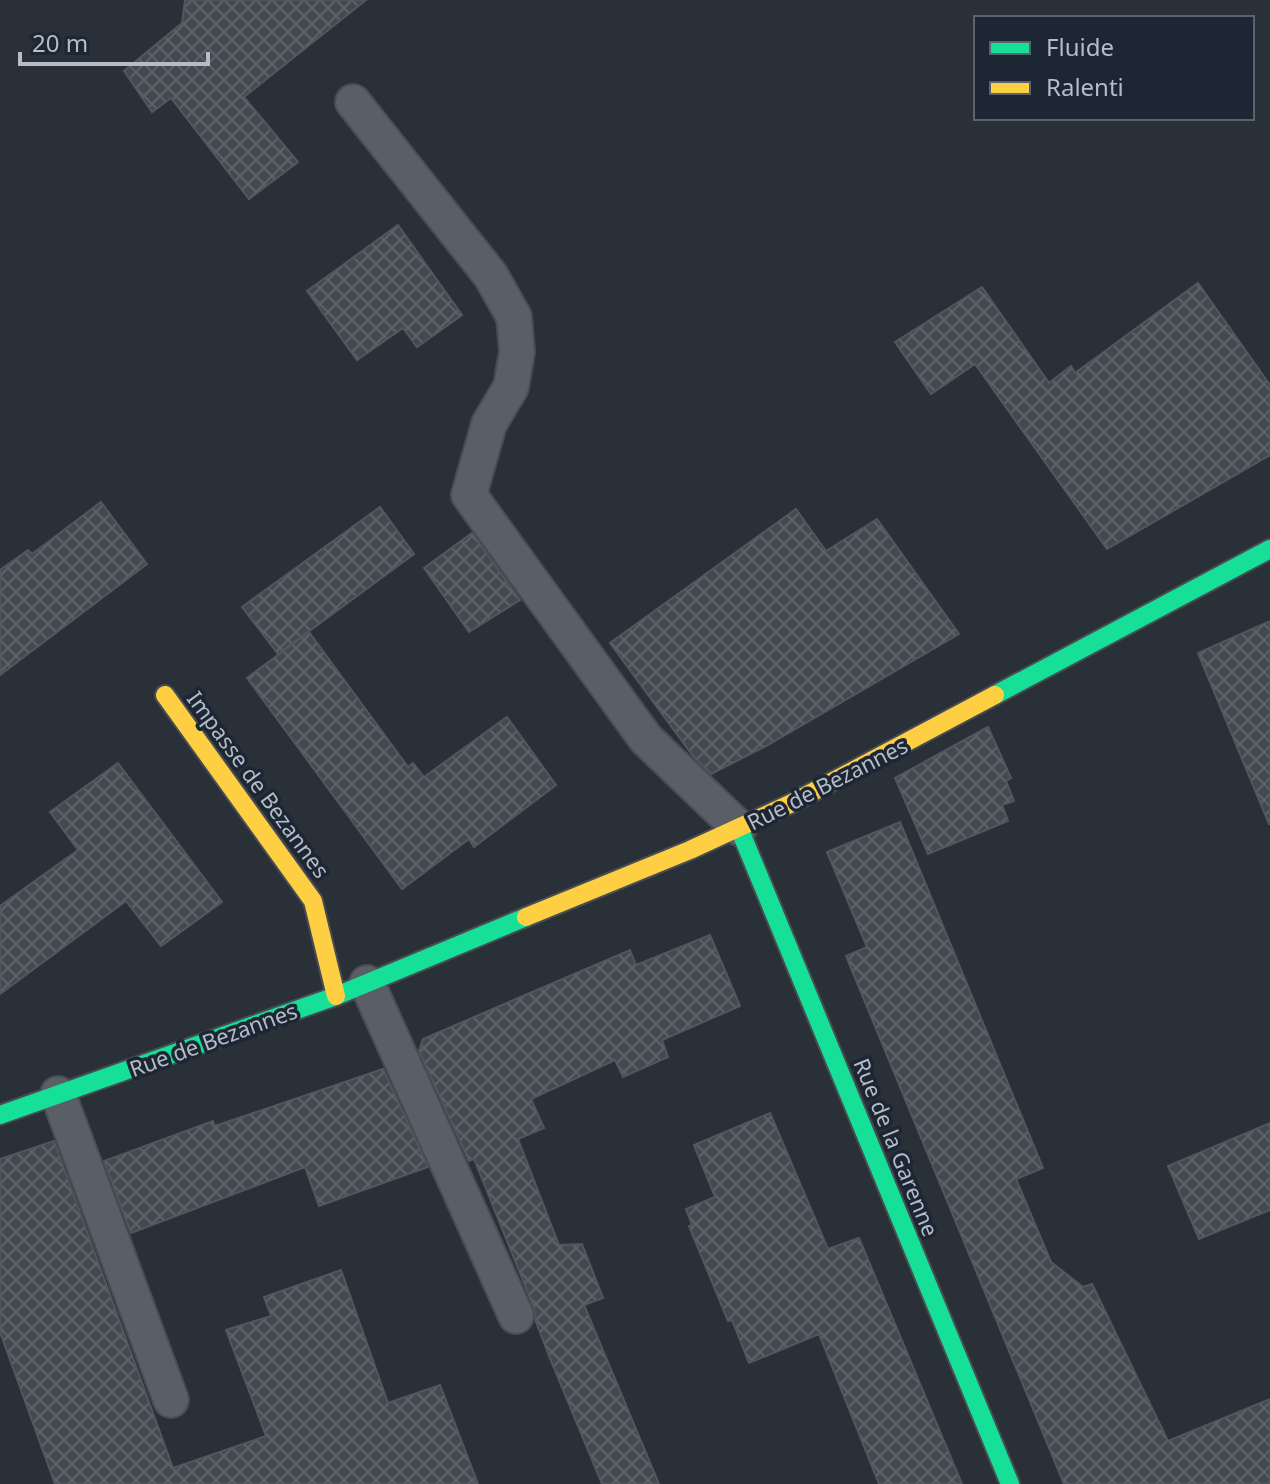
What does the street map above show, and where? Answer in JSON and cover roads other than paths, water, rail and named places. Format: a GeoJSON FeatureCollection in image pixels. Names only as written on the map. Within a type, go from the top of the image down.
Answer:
{"type":"FeatureCollection","features":[{"type":"Feature","properties":{"kind":"street","name":"Rue de Bezannes"},"geometry":{"type":"LineString","coordinates":[[0,1115],[352,989],[739,828],[1270,549]]}},
{"type":"Feature","properties":{"kind":"street","name":"Impasse de Bezannes"},"geometry":{"type":"LineString","coordinates":[[165,695],[313,901],[352,989]]}},
{"type":"Feature","properties":{"kind":"street","name":"Rue de la Garenne"},"geometry":{"type":"LineString","coordinates":[[739,828],[1010,1484]]}},
{"type":"Feature","properties":{"kind":"lane"},"geometry":{"type":"LineString","coordinates":[[353,102],[491,276],[514,317],[517,352],[511,387],[489,424],[469,495],[646,739],[739,828]]}},
{"type":"Feature","properties":{"kind":"lane"},"geometry":{"type":"LineString","coordinates":[[352,989],[516,1316]]}},
{"type":"Feature","properties":{"kind":"lane"},"geometry":{"type":"LineString","coordinates":[[58,1094],[171,1400]]}}]}
